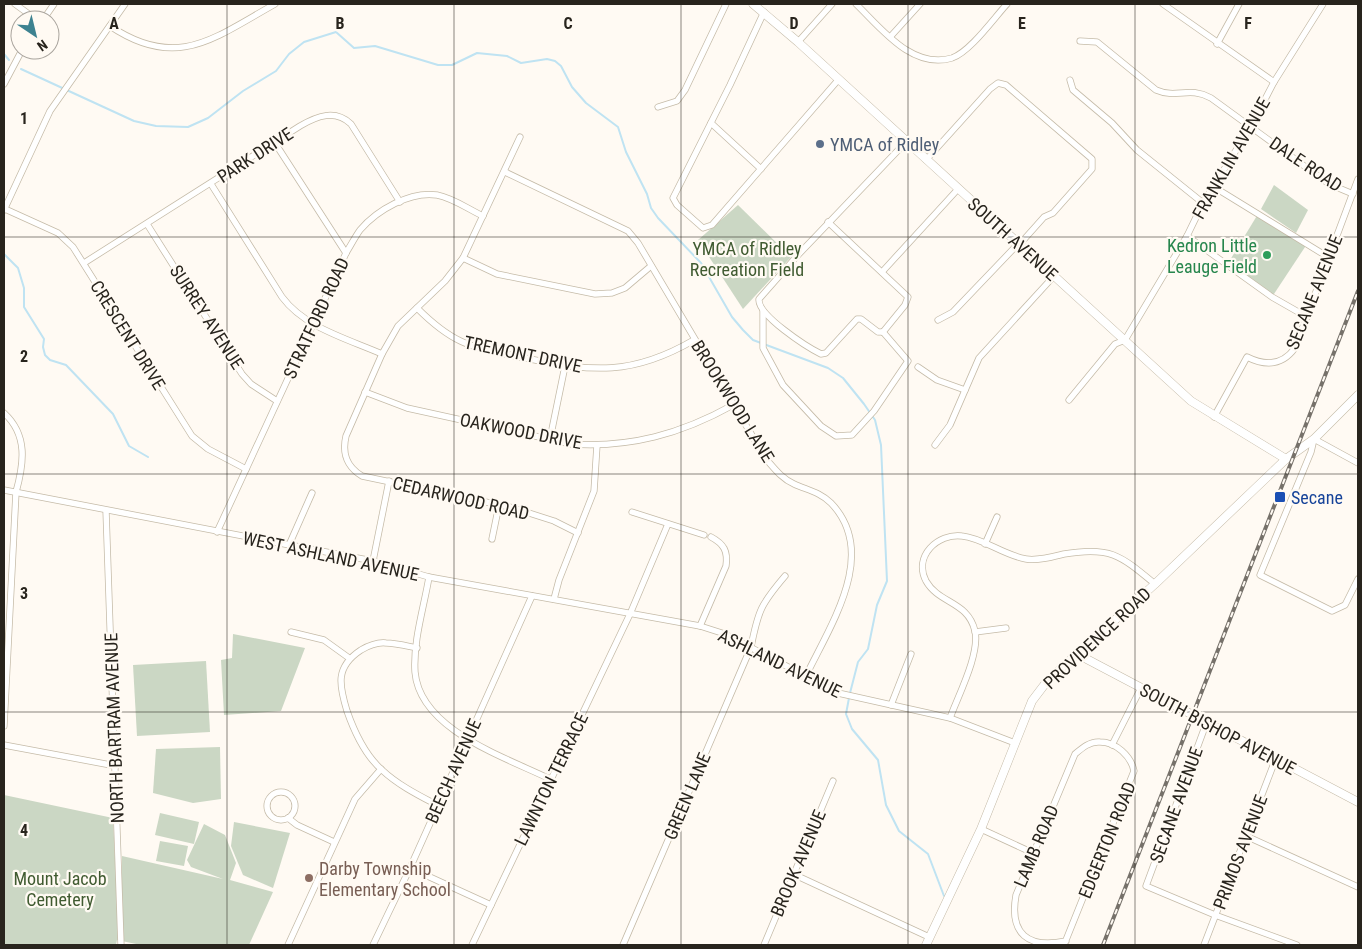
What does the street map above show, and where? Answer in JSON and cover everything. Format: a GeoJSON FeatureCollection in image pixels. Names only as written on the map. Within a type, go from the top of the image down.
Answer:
{"type":"FeatureCollection","features":[{"type":"Feature","properties":{"kind":"street"},"geometry":{"type":"LineString","coordinates":[[4,210],[50,110],[125,4]]}},
{"type":"Feature","properties":{"kind":"street"},"geometry":{"type":"LineString","coordinates":[[110,26],[128,38],[143,44],[172,49],[193,46],[210,40],[275,4]]}},
{"type":"Feature","properties":{"kind":"street"},"geometry":{"type":"LineString","coordinates":[[658,107],[677,101],[685,90],[726,4]]}},
{"type":"Feature","properties":{"kind":"street","name":"SOUTH AVENUE"},"geometry":{"type":"LineString","coordinates":[[753,4],[798,42],[1018,245],[1191,401],[1214,417],[1286,459]]}},
{"type":"Feature","properties":{"kind":"street"},"geometry":{"type":"LineString","coordinates":[[798,42],[832,4]]}},
{"type":"Feature","properties":{"kind":"street"},"geometry":{"type":"LineString","coordinates":[[856,4],[907,52],[931,60],[953,58],[971,44],[1007,4]]}},
{"type":"Feature","properties":{"kind":"street"},"geometry":{"type":"LineString","coordinates":[[891,36],[920,4]]}},
{"type":"Feature","properties":{"kind":"street"},"geometry":{"type":"LineString","coordinates":[[1163,4],[1217,44],[1274,82]]}},
{"type":"Feature","properties":{"kind":"street"},"geometry":{"type":"LineString","coordinates":[[1217,44],[1239,4]]}},
{"type":"Feature","properties":{"kind":"street","name":"FRANKLIN AVENUE"},"geometry":{"type":"LineString","coordinates":[[1125,340],[1187,236],[1203,203],[1250,128],[1274,82],[1323,4]]}},
{"type":"Feature","properties":{"kind":"street"},"geometry":{"type":"LineString","coordinates":[[764,12],[673,198],[677,205],[703,228],[708,228],[838,79]]}},
{"type":"Feature","properties":{"kind":"street","name":"DALE ROAD"},"geometry":{"type":"LineString","coordinates":[[1080,41],[1097,42],[1156,90],[1165,94],[1198,92],[1250,128],[1258,131],[1329,184],[1353,194]]}},
{"type":"Feature","properties":{"kind":"street"},"geometry":{"type":"LineString","coordinates":[[4,84],[17,60]]}},
{"type":"Feature","properties":{"kind":"street"},"geometry":{"type":"LineString","coordinates":[[1070,80],[1073,90],[1112,122],[1137,150],[1203,203]]}},
{"type":"Feature","properties":{"kind":"street"},"geometry":{"type":"LineString","coordinates":[[926,160],[990,89],[998,83],[1006,85],[1092,159],[1092,169],[1053,214],[1044,217],[952,312],[938,320]]}},
{"type":"Feature","properties":{"kind":"street","name":"PARK DRIVE"},"geometry":{"type":"LineString","coordinates":[[84,264],[300,126],[316,117],[326,115],[340,116],[348,122],[400,202]]}},
{"type":"Feature","properties":{"kind":"street"},"geometry":{"type":"LineString","coordinates":[[711,123],[761,168]]}},
{"type":"Feature","properties":{"kind":"street"},"geometry":{"type":"LineString","coordinates":[[365,392],[382,354],[398,326],[445,281],[463,258],[520,137]]}},
{"type":"Feature","properties":{"kind":"street"},"geometry":{"type":"LineString","coordinates":[[763,311],[763,348],[783,385],[821,426],[836,436],[852,435],[871,414],[908,361],[883,332],[878,332],[861,319],[857,319],[826,353],[822,354],[794,337],[763,311],[758,304],[763,292],[906,142]]}},
{"type":"Feature","properties":{"kind":"street"},"geometry":{"type":"LineString","coordinates":[[275,143],[346,253]]}},
{"type":"Feature","properties":{"kind":"street","name":"BROOKWOOD LANE"},"geometry":{"type":"LineString","coordinates":[[504,172],[622,227],[633,236],[766,459],[779,474],[792,484],[817,493],[830,502],[842,517],[849,532],[850,577],[843,597],[805,678]]}},
{"type":"Feature","properties":{"kind":"street","name":"SECANE AVENUE"},"geometry":{"type":"LineString","coordinates":[[1214,417],[1247,358],[1268,364],[1279,362],[1290,355],[1298,342],[1358,179]]}},
{"type":"Feature","properties":{"kind":"street"},"geometry":{"type":"LineString","coordinates":[[211,184],[288,305],[298,316],[382,354]]}},
{"type":"Feature","properties":{"kind":"street"},"geometry":{"type":"LineString","coordinates":[[1214,187],[1328,257]]}},
{"type":"Feature","properties":{"kind":"street"},"geometry":{"type":"LineString","coordinates":[[882,272],[958,189]]}},
{"type":"Feature","properties":{"kind":"street","name":"STRATFORD ROAD"},"geometry":{"type":"LineString","coordinates":[[217,532],[346,253],[368,222],[400,202],[423,195],[438,196],[483,216]]}},
{"type":"Feature","properties":{"kind":"street","name":"CRESCENT DRIVE"},"geometry":{"type":"LineString","coordinates":[[4,210],[58,233],[74,247],[192,436],[202,445],[246,469]]}},
{"type":"Feature","properties":{"kind":"street"},"geometry":{"type":"LineString","coordinates":[[828,222],[908,298],[905,305],[883,332]]}},
{"type":"Feature","properties":{"kind":"street","name":"SURREY AVENUE"},"geometry":{"type":"LineString","coordinates":[[147,224],[242,374],[251,384],[277,401]]}},
{"type":"Feature","properties":{"kind":"street"},"geometry":{"type":"LineString","coordinates":[[1187,236],[1272,297],[1307,316]]}},
{"type":"Feature","properties":{"kind":"street"},"geometry":{"type":"LineString","coordinates":[[463,258],[497,274],[595,294],[612,294],[625,288],[651,266]]}},
{"type":"Feature","properties":{"kind":"street"},"geometry":{"type":"LineString","coordinates":[[935,445],[950,425],[973,370],[985,351],[1054,276]]}},
{"type":"Feature","properties":{"kind":"street","name":"TREMONT DRIVE"},"geometry":{"type":"LineString","coordinates":[[417,308],[437,327],[462,343],[565,366],[595,369],[638,365],[663,356],[694,340]]}},
{"type":"Feature","properties":{"kind":"street"},"geometry":{"type":"LineString","coordinates":[[1068,400],[1115,344],[1125,340]]}},
{"type":"Feature","properties":{"kind":"street"},"geometry":{"type":"LineString","coordinates":[[550,439],[565,366]]}},
{"type":"Feature","properties":{"kind":"street"},"geometry":{"type":"LineString","coordinates":[[918,367],[937,380],[965,390]]}},
{"type":"Feature","properties":{"kind":"street","name":"OAKWOOD DRIVE"},"geometry":{"type":"LineString","coordinates":[[365,392],[407,408],[550,439],[597,446],[631,443],[664,436],[692,426],[733,405]]}},
{"type":"Feature","properties":{"kind":"street","name":"CEDARWOOD ROAD"},"geometry":{"type":"LineString","coordinates":[[365,392],[346,436],[344,450],[347,462],[352,469],[362,476],[499,505],[554,521],[578,533]]}},
{"type":"Feature","properties":{"kind":"street","name":"PROVIDENCE ROAD"},"geometry":{"type":"LineString","coordinates":[[926,945],[980,829],[1032,701],[1048,680],[1155,584],[1286,459],[1314,439],[1358,395]]}},
{"type":"Feature","properties":{"kind":"street"},"geometry":{"type":"LineString","coordinates":[[4,412],[16,426],[22,441],[23,457],[16,492],[4,726]]}},
{"type":"Feature","properties":{"kind":"street"},"geometry":{"type":"LineString","coordinates":[[1358,463],[1314,439],[1311,452],[1260,575],[1332,611],[1344,605],[1358,579]]}},
{"type":"Feature","properties":{"kind":"street"},"geometry":{"type":"LineString","coordinates":[[554,599],[559,580],[594,491],[597,446]]}},
{"type":"Feature","properties":{"kind":"street"},"geometry":{"type":"LineString","coordinates":[[373,561],[389,481]]}},
{"type":"Feature","properties":{"kind":"street","name":"WEST ASHLAND AVENUE"},"geometry":{"type":"LineString","coordinates":[[4,490],[373,561],[429,577],[659,620]]}},
{"type":"Feature","properties":{"kind":"street"},"geometry":{"type":"LineString","coordinates":[[289,546],[312,493]]}},
{"type":"Feature","properties":{"kind":"street"},"geometry":{"type":"LineString","coordinates":[[492,539],[499,505]]}},
{"type":"Feature","properties":{"kind":"street","name":"NORTH BARTRAM AVENUE"},"geometry":{"type":"LineString","coordinates":[[106,511],[121,945]]}},
{"type":"Feature","properties":{"kind":"street"},"geometry":{"type":"LineString","coordinates":[[632,512],[704,535]]}},
{"type":"Feature","properties":{"kind":"street"},"geometry":{"type":"LineString","coordinates":[[985,544],[997,517]]}},
{"type":"Feature","properties":{"kind":"street","name":"LAWNTON TERRACE"},"geometry":{"type":"LineString","coordinates":[[472,945],[550,778],[630,614],[668,524]]}},
{"type":"Feature","properties":{"kind":"street"},"geometry":{"type":"LineString","coordinates":[[950,718],[972,660],[975,632],[969,617],[958,605],[934,592],[926,580],[923,567],[932,544],[942,537],[964,536],[1009,555],[1029,560],[1086,550],[1103,551],[1128,562],[1155,584]]}},
{"type":"Feature","properties":{"kind":"street"},"geometry":{"type":"LineString","coordinates":[[700,626],[726,566],[727,558],[724,547],[711,537]]}},
{"type":"Feature","properties":{"kind":"street","name":"GREEN LANE"},"geometry":{"type":"LineString","coordinates":[[623,945],[750,647],[757,618],[764,602],[784,576]]}},
{"type":"Feature","properties":{"kind":"street"},"geometry":{"type":"LineString","coordinates":[[429,577],[416,648],[415,673],[423,697],[440,718],[466,739],[550,778]]}},
{"type":"Feature","properties":{"kind":"street","name":"BEECH AVENUE"},"geometry":{"type":"LineString","coordinates":[[373,945],[410,868],[466,739],[532,596]]}},
{"type":"Feature","properties":{"kind":"street","name":"ASHLAND AVENUE"},"geometry":{"type":"LineString","coordinates":[[659,620],[700,626],[725,634],[805,678],[850,696],[950,718],[1015,743]]}},
{"type":"Feature","properties":{"kind":"street"},"geometry":{"type":"LineString","coordinates":[[975,632],[1006,628]]}},
{"type":"Feature","properties":{"kind":"street"},"geometry":{"type":"LineString","coordinates":[[291,632],[324,640],[349,658]]}},
{"type":"Feature","properties":{"kind":"street"},"geometry":{"type":"LineString","coordinates":[[416,648],[385,643],[368,646],[349,658],[341,676],[342,692],[351,723],[363,745],[381,769],[406,788],[437,805]]}},
{"type":"Feature","properties":{"kind":"street"},"geometry":{"type":"LineString","coordinates":[[891,705],[910,654]]}},
{"type":"Feature","properties":{"kind":"street","name":"SOUTH BISHOP AVENUE"},"geometry":{"type":"LineString","coordinates":[[1079,654],[1206,724],[1276,758],[1358,802]]}},
{"type":"Feature","properties":{"kind":"street"},"geometry":{"type":"LineString","coordinates":[[1112,746],[1141,688]]}},
{"type":"Feature","properties":{"kind":"street","name":"SECANE AVENUE"},"geometry":{"type":"LineString","coordinates":[[1206,724],[1146,886],[1215,915]]}},
{"type":"Feature","properties":{"kind":"street","name":"LAMB ROAD"},"geometry":{"type":"LineString","coordinates":[[1065,943],[1038,944],[1028,940],[1020,931],[1015,920],[1013,908],[1016,895],[1075,754],[1087,745],[1100,742],[1112,746]]}},
{"type":"Feature","properties":{"kind":"street"},"geometry":{"type":"LineString","coordinates":[[4,745],[116,766]]}},
{"type":"Feature","properties":{"kind":"street","name":"EDGERTON ROAD"},"geometry":{"type":"LineString","coordinates":[[1065,943],[1134,771],[1132,761],[1126,754],[1112,746]]}},
{"type":"Feature","properties":{"kind":"street","name":"PRIMOS AVENUE"},"geometry":{"type":"LineString","coordinates":[[1204,945],[1276,758]]}},
{"type":"Feature","properties":{"kind":"street"},"geometry":{"type":"LineString","coordinates":[[288,945],[355,799],[381,769]]}},
{"type":"Feature","properties":{"kind":"street","name":"BROOK AVENUE"},"geometry":{"type":"LineString","coordinates":[[764,945],[833,781]]}},
{"type":"Feature","properties":{"kind":"street"},"geometry":{"type":"LineString","coordinates":[[288,818],[294,809],[293,800],[284,793],[272,796],[267,804],[270,815],[278,820],[288,818],[297,825],[334,842]]}},
{"type":"Feature","properties":{"kind":"street"},"geometry":{"type":"LineString","coordinates":[[980,829],[1033,853]]}},
{"type":"Feature","properties":{"kind":"street"},"geometry":{"type":"LineString","coordinates":[[1246,836],[1358,887]]}},
{"type":"Feature","properties":{"kind":"street"},"geometry":{"type":"LineString","coordinates":[[410,868],[491,905]]}},
{"type":"Feature","properties":{"kind":"street"},"geometry":{"type":"LineString","coordinates":[[793,874],[929,937]]}},
{"type":"Feature","properties":{"kind":"street"},"geometry":{"type":"LineString","coordinates":[[1215,915],[1287,943],[1297,945]]}},
{"type":"Feature","properties":{"kind":"green space"},"geometry":{"type":"Polygon","coordinates":[[[1274,185],[1308,210],[1296,233],[1261,209],[1274,185]]]}},
{"type":"Feature","properties":{"kind":"green space","name":"YMCA of Ridley Recreation Field"},"geometry":{"type":"Polygon","coordinates":[[[738,205],[791,257],[743,309],[698,240],[738,205]]]}},
{"type":"Feature","properties":{"kind":"green space","name":"Kedron Little Leauge Field"},"geometry":{"type":"Polygon","coordinates":[[[1258,214],[1307,244],[1272,297],[1227,265],[1258,214]]]}},
{"type":"Feature","properties":{"kind":"green space"},"geometry":{"type":"Polygon","coordinates":[[[233,634],[305,648],[281,711],[224,715],[221,660],[232,658],[233,634]]]}},
{"type":"Feature","properties":{"kind":"green space"},"geometry":{"type":"Polygon","coordinates":[[[206,661],[210,732],[137,736],[133,665],[206,661]]]}},
{"type":"Feature","properties":{"kind":"green space"},"geometry":{"type":"Polygon","coordinates":[[[220,747],[221,799],[193,803],[153,793],[156,749],[220,747]]]}},
{"type":"Feature","properties":{"kind":"green space","name":"Mount Jacob Cemetery"},"geometry":{"type":"Polygon","coordinates":[[[4,795],[113,818],[116,879],[122,880],[122,856],[223,879],[191,867],[187,860],[204,824],[225,835],[236,863],[230,880],[273,892],[249,945],[141,945],[117,940],[116,945],[4,945],[4,795]]]}},
{"type":"Feature","properties":{"kind":"green space"},"geometry":{"type":"Polygon","coordinates":[[[160,813],[199,822],[194,844],[155,835],[160,813]]]}},
{"type":"Feature","properties":{"kind":"green space"},"geometry":{"type":"Polygon","coordinates":[[[234,822],[290,833],[273,888],[243,875],[231,846],[234,822]]]}},
{"type":"Feature","properties":{"kind":"green space"},"geometry":{"type":"Polygon","coordinates":[[[160,841],[188,846],[184,866],[156,861],[160,841]]]}},
{"type":"Feature","properties":{"kind":"waterway"},"geometry":{"type":"LineString","coordinates":[[21,69],[134,121],[156,126],[188,127],[208,118],[243,91],[276,71],[289,54],[304,42],[336,32],[354,48],[375,46],[438,65],[452,65],[477,53],[507,56],[521,63],[547,59],[555,61],[561,66],[572,87],[586,103],[618,127],[626,152],[647,194],[651,208],[658,218],[701,263],[732,317],[743,330],[753,340],[828,368],[843,378],[875,420],[881,445],[887,581],[877,605],[868,649],[858,662],[850,693]]}},
{"type":"Feature","properties":{"kind":"waterway"},"geometry":{"type":"LineString","coordinates":[[4,54],[9,60]]}},
{"type":"Feature","properties":{"kind":"waterway"},"geometry":{"type":"LineString","coordinates":[[4,254],[18,268],[24,288],[24,307],[44,339],[45,355],[50,360],[66,365],[113,414],[129,446],[148,457]]}},
{"type":"Feature","properties":{"kind":"waterway"},"geometry":{"type":"LineString","coordinates":[[849,698],[846,714],[852,729],[878,760],[886,805],[899,831],[928,854],[944,896]]}},
{"type":"Feature","properties":{"kind":"railway"},"geometry":{"type":"LineString","coordinates":[[1103,945],[1358,291]]}},
{"type":"Feature","properties":{"kind":"place","name":"YMCA of Ridley"},"geometry":{"type":"Point","coordinates":[820,144]}},
{"type":"Feature","properties":{"kind":"place","name":"Kedron Little Leauge Field"},"geometry":{"type":"Point","coordinates":[1267,255]}},
{"type":"Feature","properties":{"kind":"place","name":"Secane"},"geometry":{"type":"Point","coordinates":[1280,497]}},
{"type":"Feature","properties":{"kind":"place","name":"Darby Township Elementary School"},"geometry":{"type":"Point","coordinates":[309,878]}}]}
